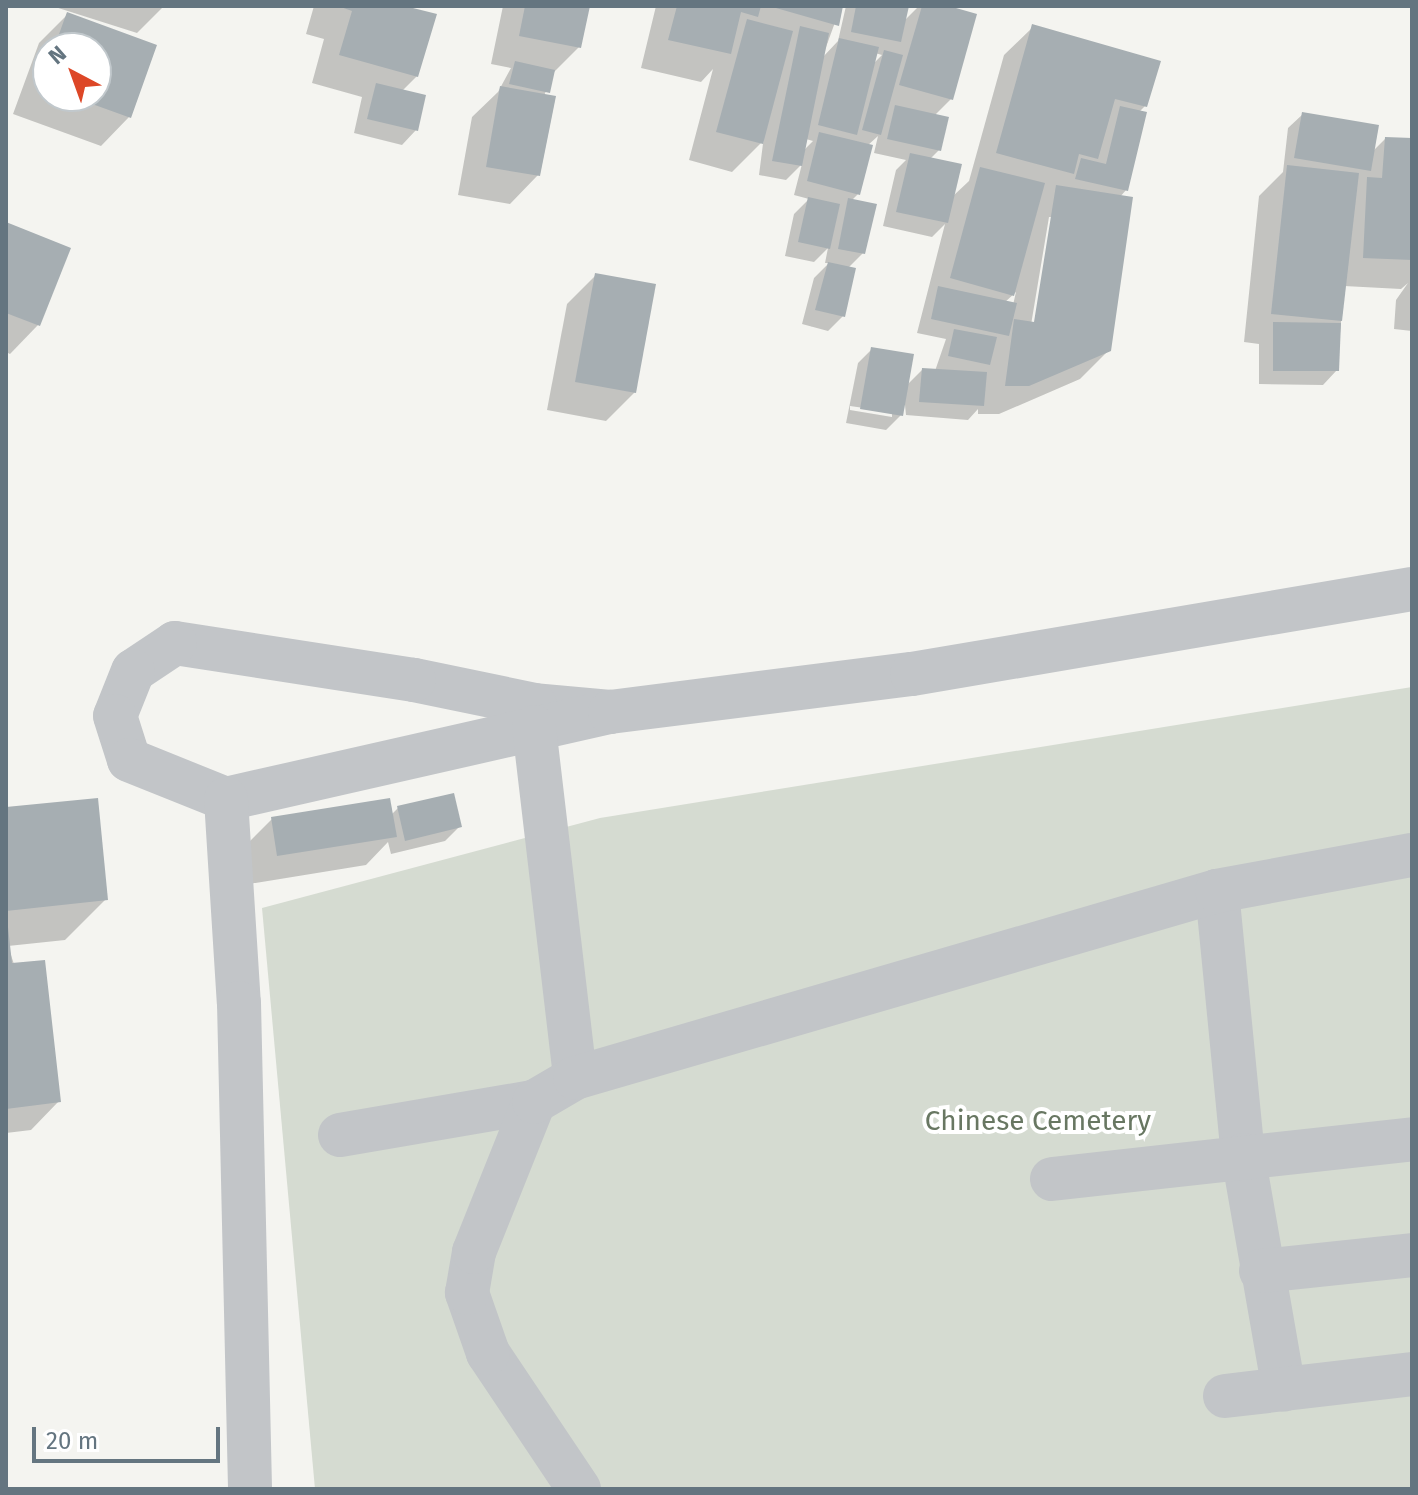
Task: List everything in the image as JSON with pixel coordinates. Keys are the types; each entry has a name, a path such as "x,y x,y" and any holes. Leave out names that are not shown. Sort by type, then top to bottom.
{"street":[{"path":"610,712 535,705 414,680 175,643 133,671 115,716 129,760 226,799 610,712 912,674 1412,589"},
{"path":"534,727 575,1078"},
{"path":"226,799 239,1003 250,1489"},
{"path":"340,1135 534,1102 575,1078 1217,891 1412,855"},
{"path":"1217,891 1243,1155 1284,1389"},
{"path":"534,1102 474,1252 467,1293 488,1353 579,1489"},
{"path":"1052,1179 1243,1155 1412,1139"},
{"path":"1261,1271 1412,1255"},
{"path":"1225,1396 1412,1374"}],"green space":[{"name":"Chinese Cemetery","path":"1412,687 1412,1489 315,1489 262,908 600,818"}],"building":[{"path":"338,6 405,6 437,14 418,77 339,55 352,11"},
{"path":"525,6 590,6 581,48 519,36"},
{"path":"677,6 761,6 758,17 741,12 731,54 668,40"},
{"path":"769,6 843,6 839,26"},
{"path":"856,6 909,6 901,42 851,32"},
{"path":"922,6 949,6 977,14 953,100 899,85"},
{"path":"67,12 157,45 131,118 112,111 112,32 60,32"},
{"path":"747,19 793,31 763,144 716,132"},
{"path":"1032,24 1161,61 1147,107 1115,99 1098,159 1079,154 1074,174 996,153"},
{"path":"800,26 829,33 802,166 772,161"},
{"path":"839,38 879,47 857,135 818,125"},
{"path":"884,50 903,55 881,135 862,130"},
{"path":"515,61 555,70 550,93 509,84"},
{"path":"376,83 426,95 418,131 367,119"},
{"path":"500,86 556,96 540,176 486,167"},
{"path":"895,105 949,117 941,151 887,139"},
{"path":"1120,106 1147,112 1128,191 1075,179 1081,158 1106,164"},
{"path":"1302,112 1379,125 1371,171 1294,158"},
{"path":"819,132 873,145 860,195 807,181"},
{"path":"1385,137 1412,138 1412,260 1363,258 1367,177 1382,178"},
{"path":"910,153 962,164 948,223 896,212"},
{"path":"1287,165 1359,173 1342,321 1271,314"},
{"path":"980,167 1045,183 1014,296 950,278"},
{"path":"1056,185 1133,197 1111,351 1029,386 1005,386 1014,319 1034,322"},
{"path":"808,197 840,204 830,249 798,242"},
{"path":"848,198 877,204 865,254 838,249"},
{"path":"6,222 71,248 40,326 6,313"},
{"path":"828,262 856,268 845,317 815,310"},
{"path":"595,273 656,284 636,393 575,382"},
{"path":"938,286 1017,303 1009,336 931,319"},
{"path":"1273,322 1341,323 1339,371 1273,371"},
{"path":"954,329 997,337 990,365 948,356"},
{"path":"871,347 914,354 903,416 860,409"},
{"path":"922,368 987,372 984,406 919,402"},
{"path":"454,793 462,827 405,841 397,806"},
{"path":"98,798 108,900 6,911 6,807"},
{"path":"390,798 397,837 277,856 271,817"},
{"path":"8,927 12,963 45,960 61,1102 6,1109"}]}
